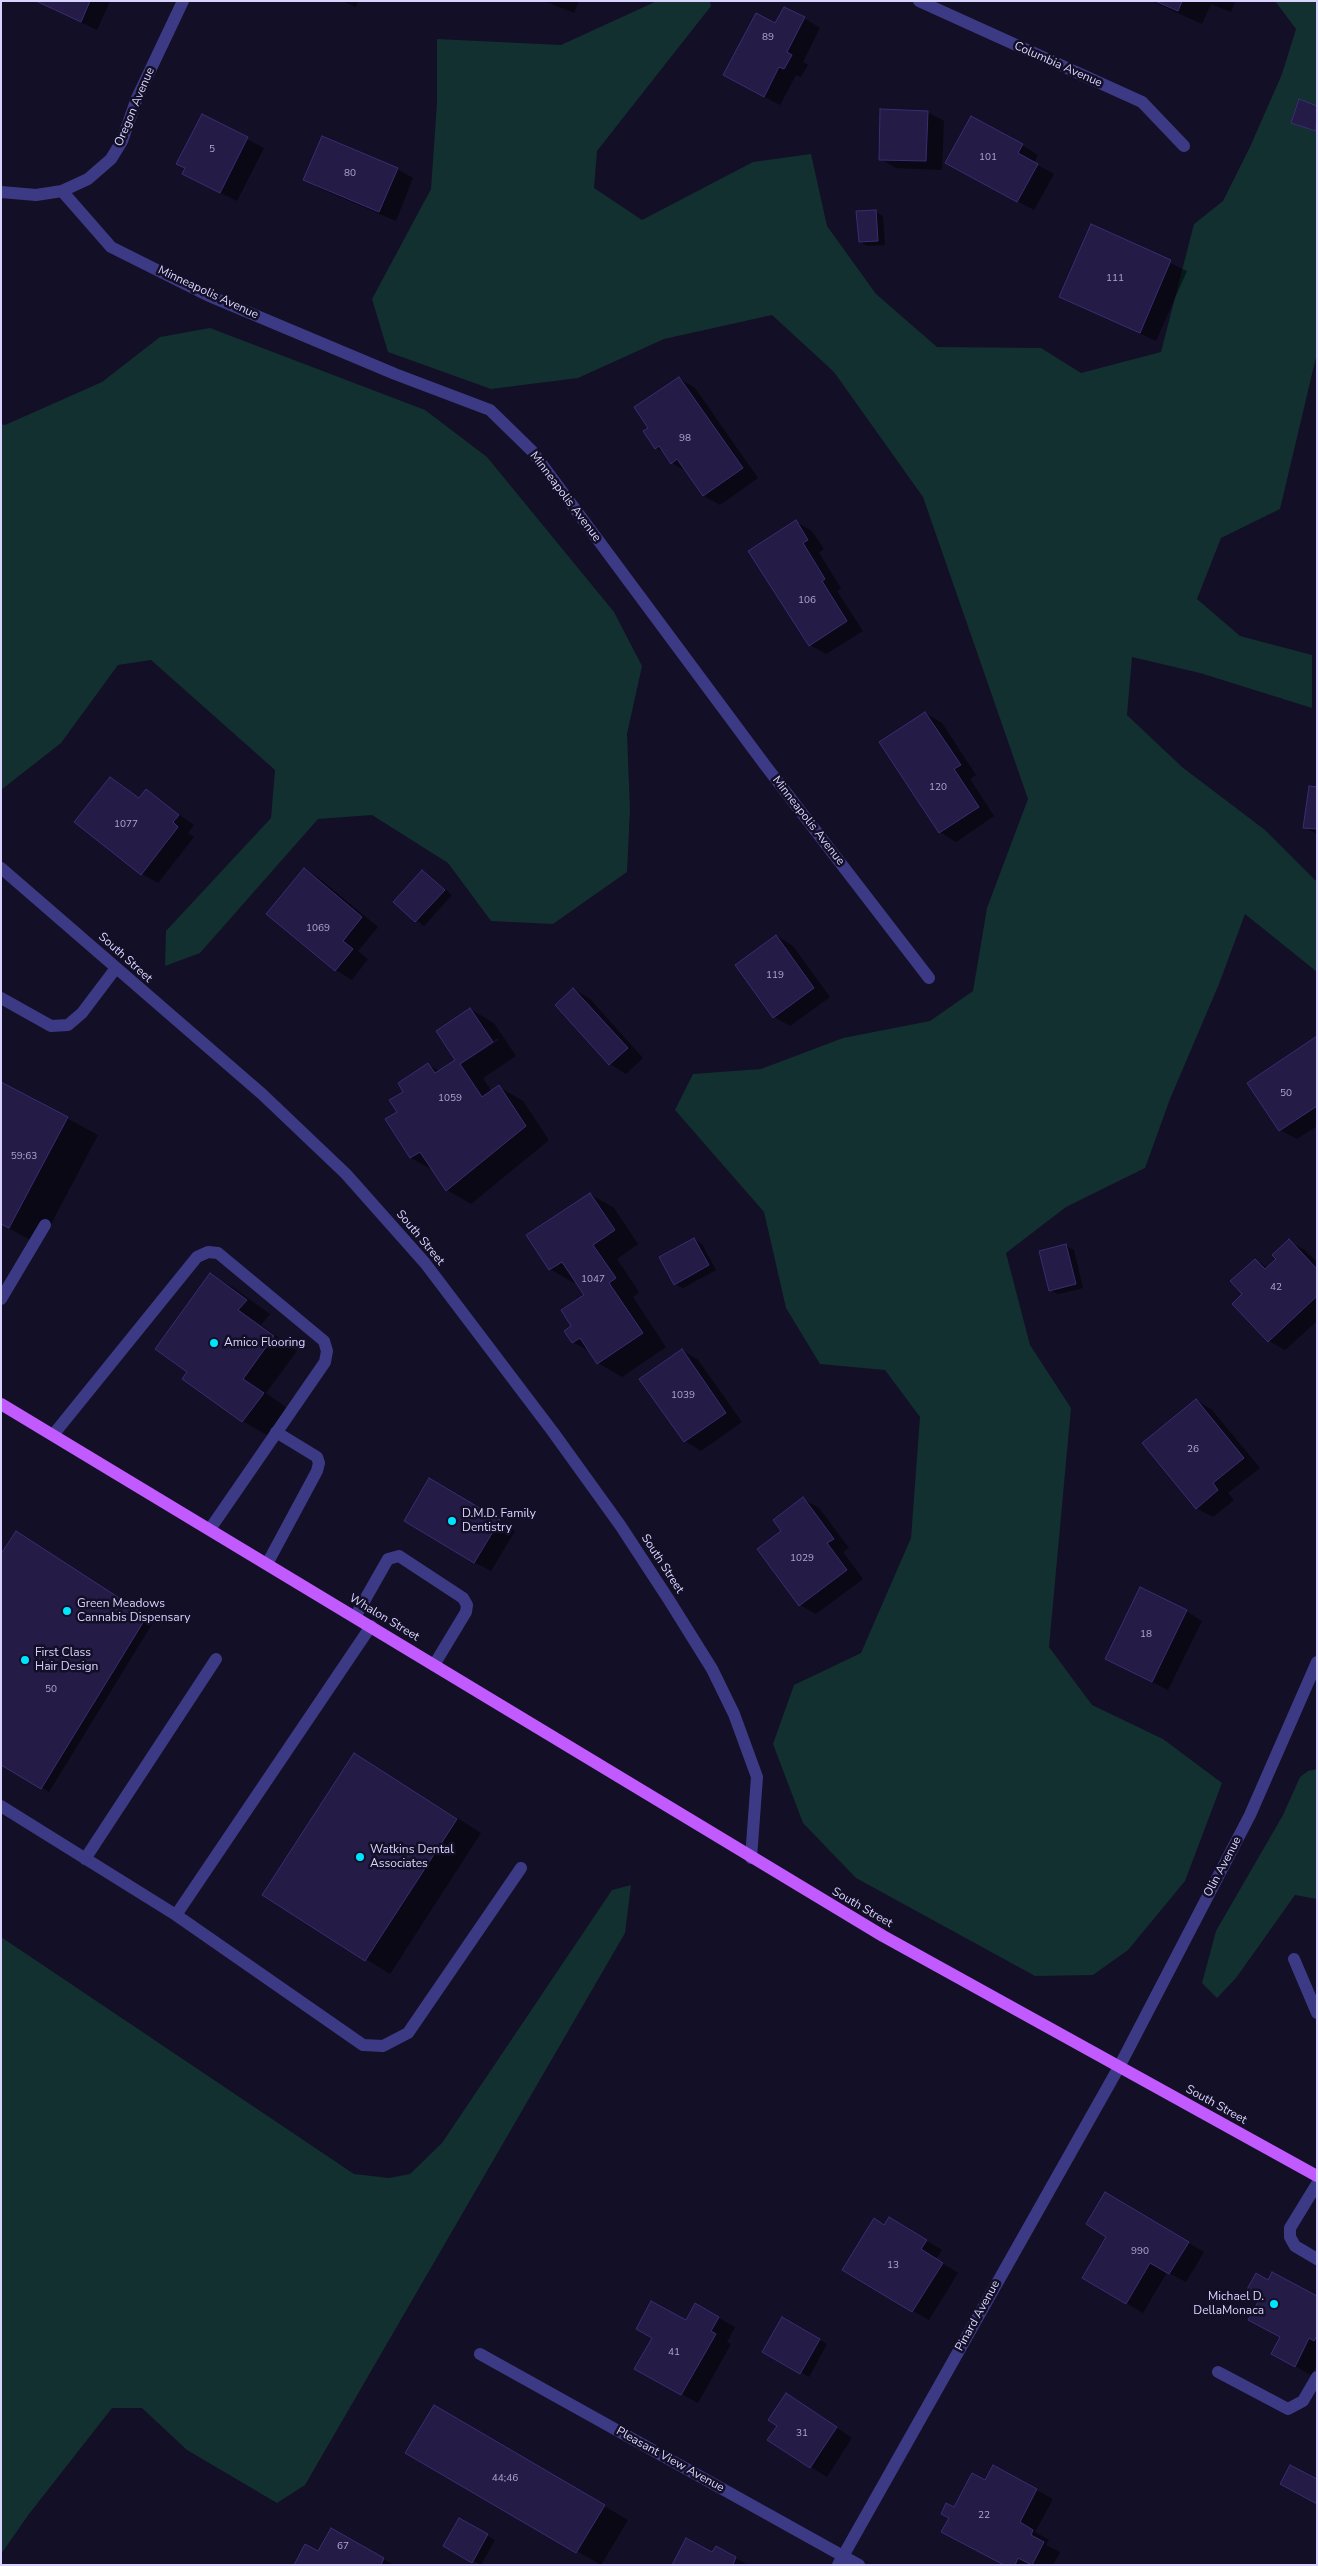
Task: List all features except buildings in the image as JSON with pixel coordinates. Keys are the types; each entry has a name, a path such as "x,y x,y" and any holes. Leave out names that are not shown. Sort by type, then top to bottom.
{"main road":[{"name":"Whalon Street","path":"1,1404 371,1626 751,1858"},
{"name":"South Street","path":"751,1858 882,1936 1317,2176"}],"street":[{"name":"Oregon Avenue","path":"62,191 88,179 111,159 122,141 137,98 183,1"},
{"name":"Columbia Avenue","path":"919,1 1142,102 1184,146"},
{"path":"1,192 36,195 62,191"},
{"name":"Minneapolis Avenue","path":"62,191 112,247 207,295 395,374 490,410 532,451 766,765 929,978"},
{"name":"South Street","path":"1,868 291,1120 373,1203 425,1263 600,1497 698,1646 737,1722 756,1777 751,1858"},
{"path":"1,998 51,1026 68,1025 82,1013 116,968"},
{"path":"1,1299 45,1224"},
{"path":"53,1435 197,1257 208,1252 218,1253 324,1341 327,1351 325,1362 210,1529"},
{"path":"267,1564 317,1471 319,1463 317,1457 276,1432"},
{"path":"355,1617 388,1559 399,1556 463,1598 467,1605 466,1612 434,1665"},
{"path":"176,1916 371,1626"},
{"path":"85,1859 216,1659"},
{"name":"Olin Avenue","path":"1119,2067 1250,1815 1317,1662"},
{"path":"1,1806 176,1916 363,2045 383,2046 408,2033 521,1868"},
{"path":"1294,1959 1317,2013"},
{"name":"Pinard Avenue","path":"840,2560 1119,2067"},
{"path":"1317,2184 1290,2228 1290,2237 1295,2246 1317,2259"},
{"name":"Pleasant View Avenue","path":"480,2354 840,2560 860,2565"},
{"path":"1218,2372 1288,2408 1303,2401 1317,2377"}],"green space":[{"path":"657,1 710,1 711,6 597,151 594,188 642,220 753,162 811,154 827,226 876,294 937,347 1041,348 1081,373 1161,352 1194,224 1223,201 1250,147 1282,74 1296,29 1275,1 1317,1 1317,353 1280,509 1221,538 1197,599 1240,636 1312,655 1312,708 1200,673 1132,657 1127,715 1182,767 1265,830 1317,882 1317,972 1245,914 1219,984 1170,1099 1145,1168 1066,1207 1006,1253 1030,1345 1071,1408 1049,1647 1092,1705 1163,1739 1222,1783 1185,1881 1128,1950 1093,1975 1035,1976 856,1878 803,1823 773,1744 794,1685 861,1653 911,1538 920,1417 885,1370 820,1364 786,1308 764,1212 675,1110 693,1074 761,1069 843,1038 930,1021 973,991 987,908 1028,799 923,497 834,372 772,315 664,339 578,378 491,389 388,352 372,299 431,189 437,103 437,39 561,45"},
{"path":"210,328 425,410 487,457 614,612 642,666 627,734 630,809 627,872 553,924 491,921 448,863 372,815 318,819 200,953 165,966 166,931 271,818 275,770 151,660 118,665 61,743 1,790 1,424 5,425 102,382 160,337"},
{"path":"1317,1769 1317,1899 1295,1895 1236,1978 1217,1998 1202,1983 1216,1931 1283,1815 1300,1777 1308,1771"},
{"path":"631,1885 625,1933 305,2485 277,2503 187,2450 142,2408 112,2408 29,2514 1,2554 1,1937 354,2174 389,2178 410,2174 442,2143 612,1890"}],"place":[{"name":"Amico Flooring","path":"214,1343"},
{"name":"D.M.D. Family Dentistry","path":"452,1521"},
{"name":"Green Meadows Cannabis Dispensary","path":"67,1611"},
{"name":"First Class Hair Design","path":"25,1660"},
{"name":"Watkins Dental Associates","path":"360,1857"},
{"name":"Michael D. DellaMonaca","path":"1274,2304"}]}
